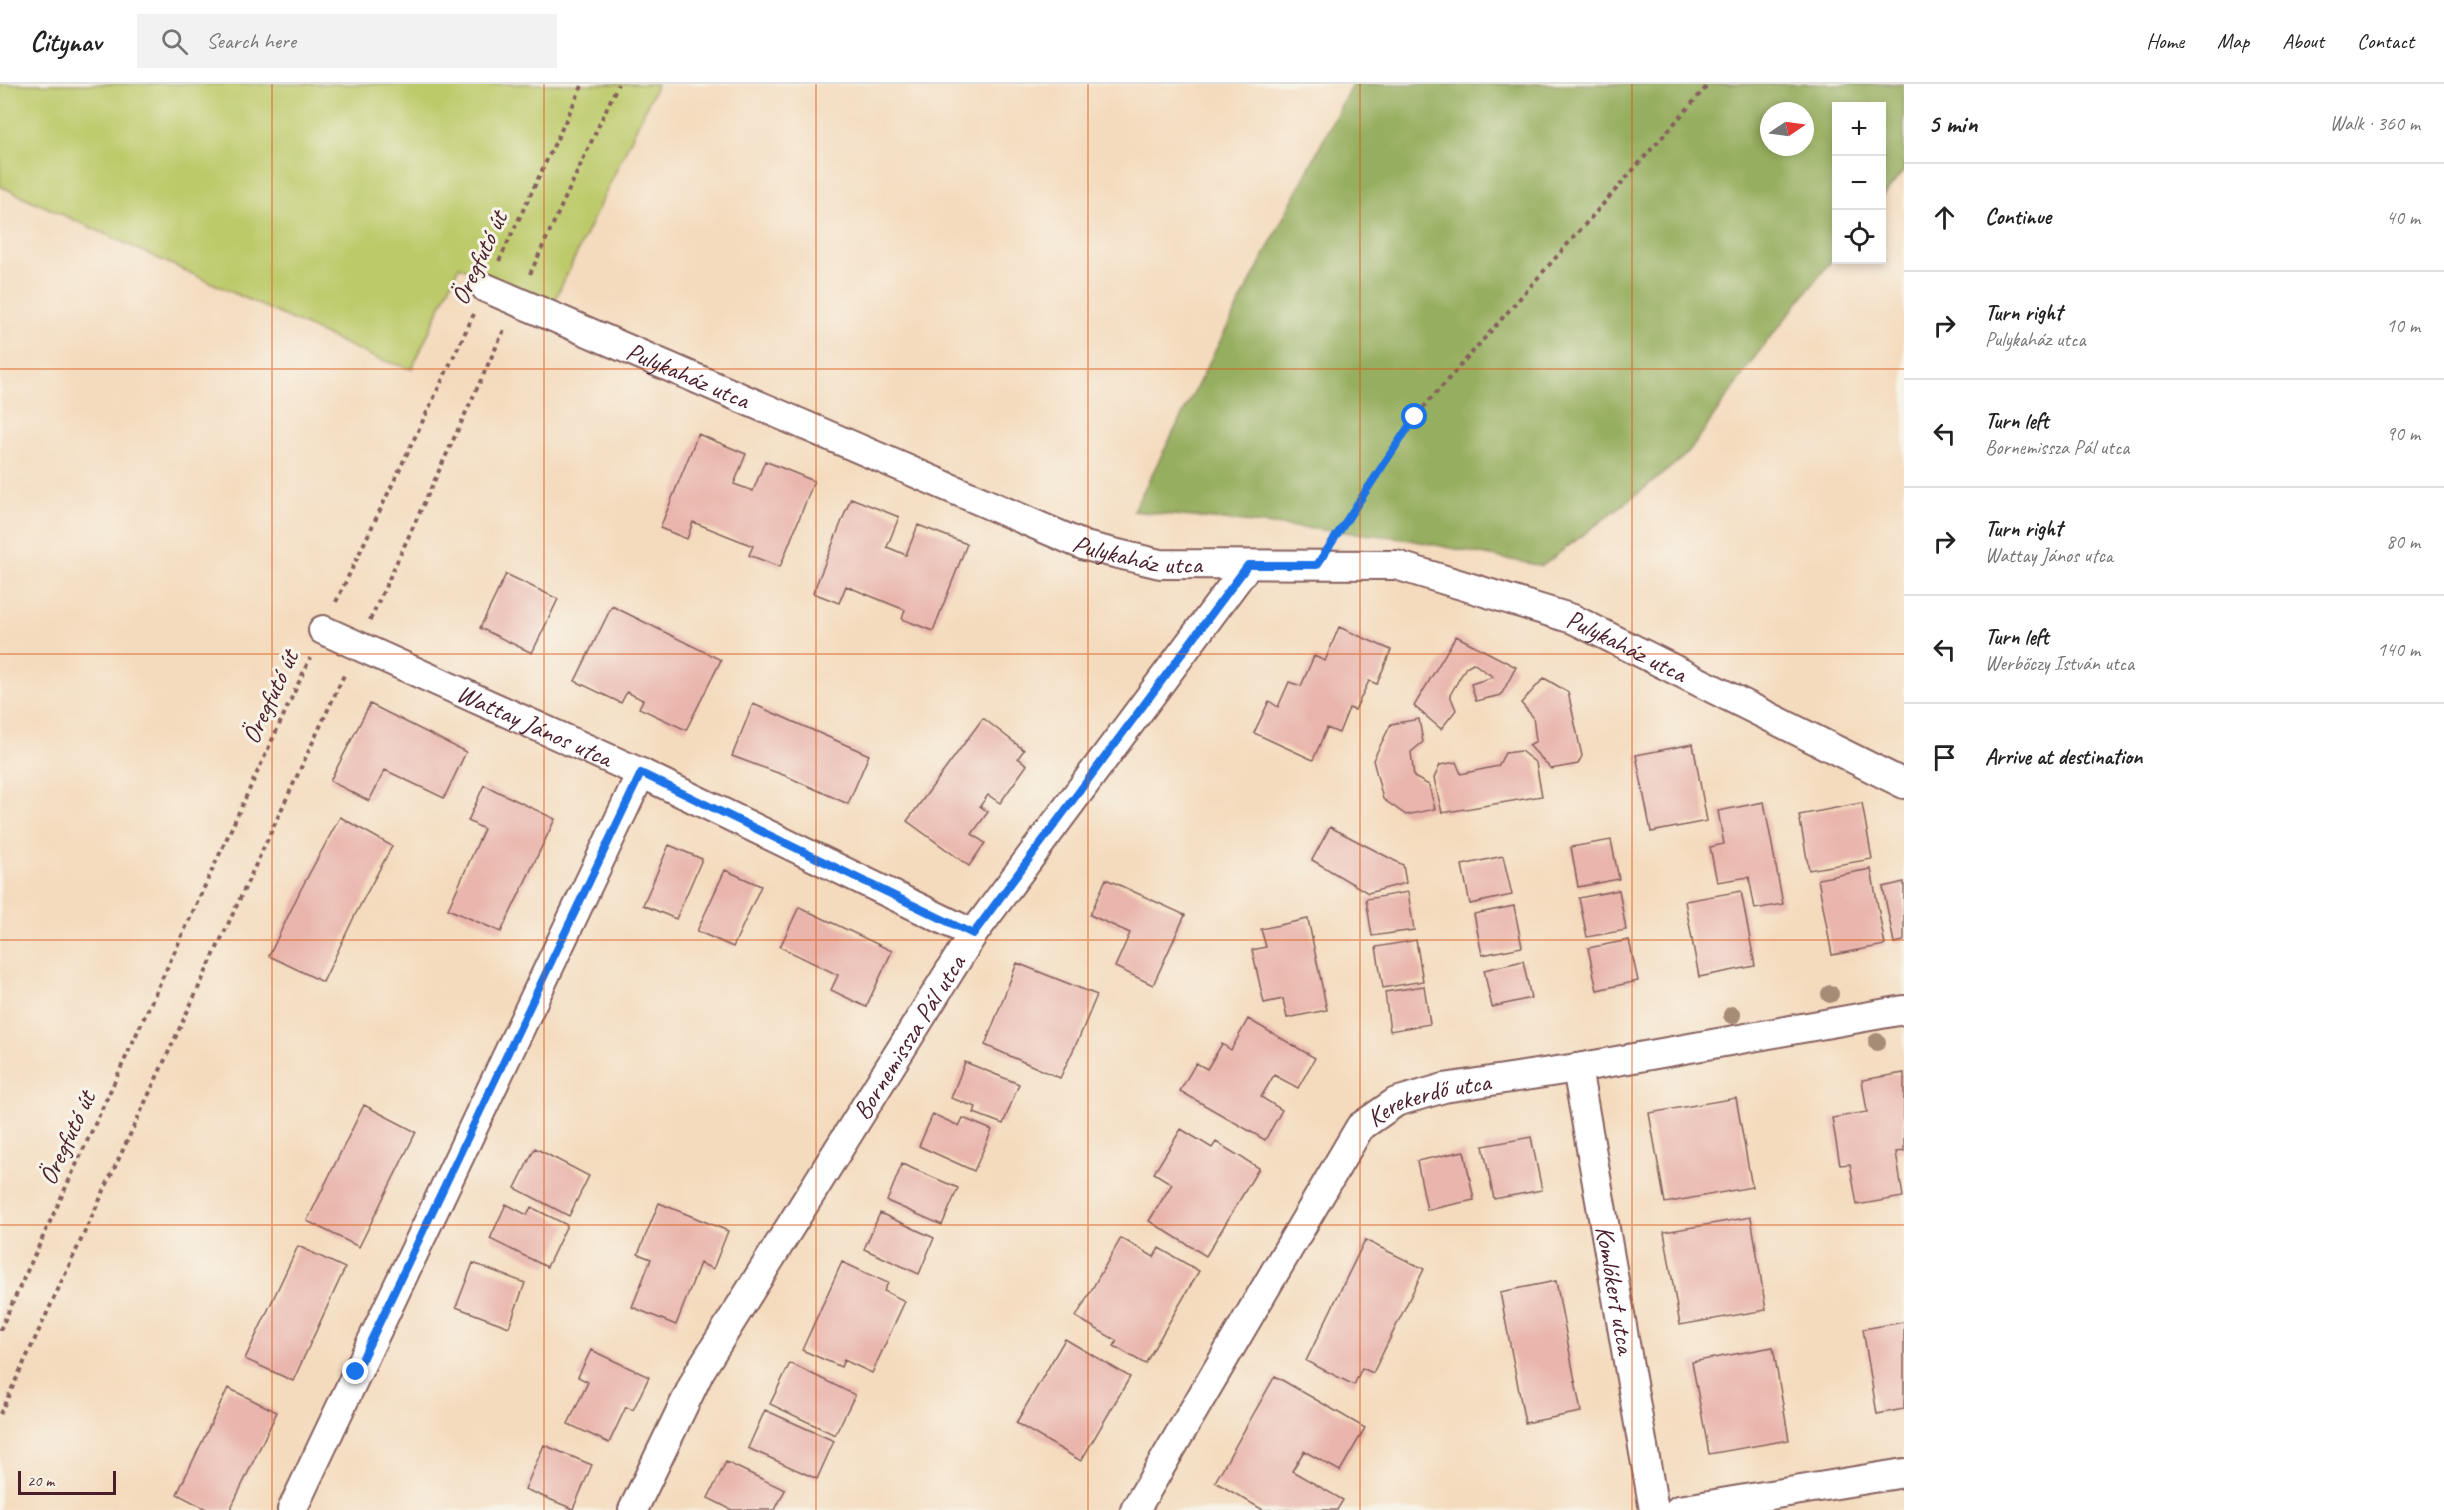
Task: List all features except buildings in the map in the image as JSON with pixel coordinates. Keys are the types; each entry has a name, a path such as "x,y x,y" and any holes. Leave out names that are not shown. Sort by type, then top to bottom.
{"street":[{"name":"Pulykaház utca","path":"486,288 1086,546 1160,564 1396,565 1573,619 1904,784"},
{"name":"Bornemissza Pál utca","path":"633,1510 700,1371 973,934 1248,565"},
{"name":"Wattay János utca","path":"323,630 641,773 973,934"},
{"path":"292,1510 619,815 641,773"},
{"name":"Kerekerdő utca","path":"1135,1510 1360,1127 1396,1102 1444,1088 1577,1068 1904,1010"},
{"name":"Komlókert utca","path":"1577,1068 1654,1510"},
{"path":"1679,1510 1904,1473"}],"path":[{"name":"Öregfutó út","path":"0,1330 323,630 583,84"},
{"path":"0,1414 618,84"},
{"path":"1317,565 1415,417 1708,84"}],"green space":[{"path":"0,84 657,84 551,308 459,266 412,369 378,359 0,186"},
{"path":"1352,84 1904,84 1904,170 1886,193 1886,102 1832,102 1832,260 1757,354 1689,452 1542,566 1395,537 1133,511"}],"route":[{"path":"356,1372 641,773 973,934 1248,565 1317,565 1415,417"}]}
